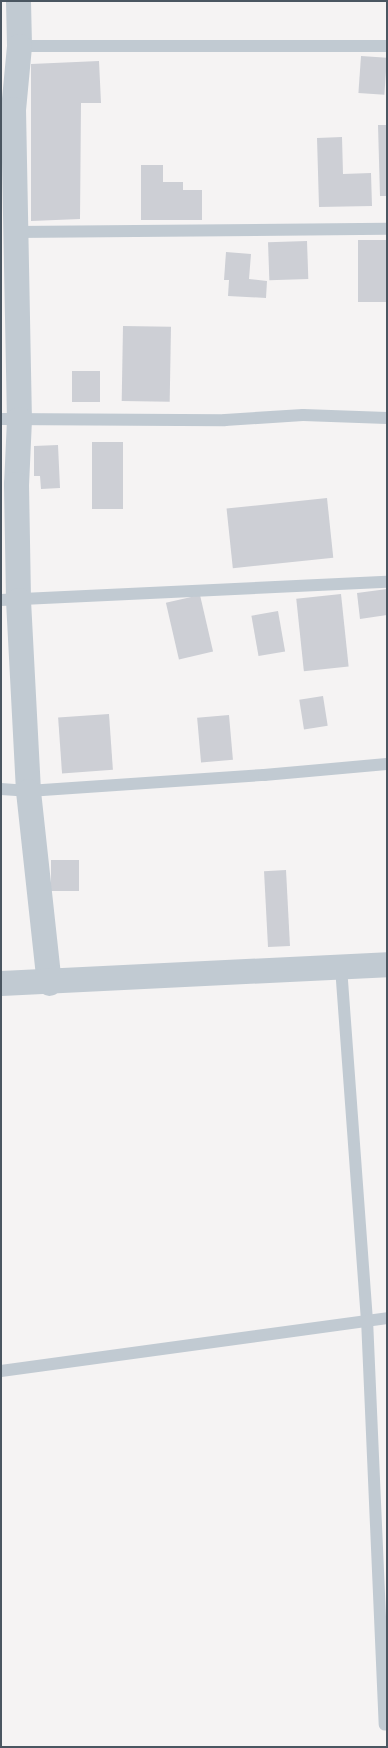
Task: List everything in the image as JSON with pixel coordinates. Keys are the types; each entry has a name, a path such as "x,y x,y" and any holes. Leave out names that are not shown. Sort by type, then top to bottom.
{"street":[{"path":"18,1 18,46 13,109 15,232 10,419 16,484 10,600 49,983"},
{"path":"1,983 49,983 387,964"}],"lane":[{"path":"18,46 387,46"},
{"path":"15,232 387,229"},
{"path":"10,419 225,420 302,415 387,418"},
{"path":"10,600 387,582"},
{"path":"1,789 28,791 264,775 387,764"},
{"path":"341,968 367,1319 385,1725"},
{"path":"1,1371 367,1319 387,1318"}],"building":[{"path":"361,56 387,58 384,95 358,93"},
{"path":"99,61 101,103 81,103 80,219 31,221 31,64"},
{"path":"378,125 387,125 387,196 380,196"},
{"path":"342,137 343,174 371,173 372,206 319,207 317,138"},
{"path":"141,165 163,165 163,182 183,182 183,190 202,190 202,220 141,220"},
{"path":"358,240 387,240 387,302 358,302"},
{"path":"307,241 308,279 269,280 268,242"},
{"path":"226,252 251,254 249,279 267,281 266,298 228,296 229,280 224,280"},
{"path":"123,326 171,327 170,402 122,401"},
{"path":"72,371 100,371 100,402 72,402"},
{"path":"92,442 123,442 123,509 92,509"},
{"path":"58,445 60,488 41,489 40,476 34,476 34,446"},
{"path":"327,498 333,558 233,568 227,509"},
{"path":"387,589 387,615 360,619 357,593"},
{"path":"341,594 349,667 304,671 296,599"},
{"path":"200,595 213,652 179,659 166,603"},
{"path":"278,611 285,651 259,656 251,616"},
{"path":"323,696 328,726 304,729 299,700"},
{"path":"109,714 113,770 62,773 58,718"},
{"path":"229,715 233,760 201,763 197,718"},
{"path":"51,860 79,860 79,891 51,891"},
{"path":"286,870 290,946 268,947 264,871"}]}
